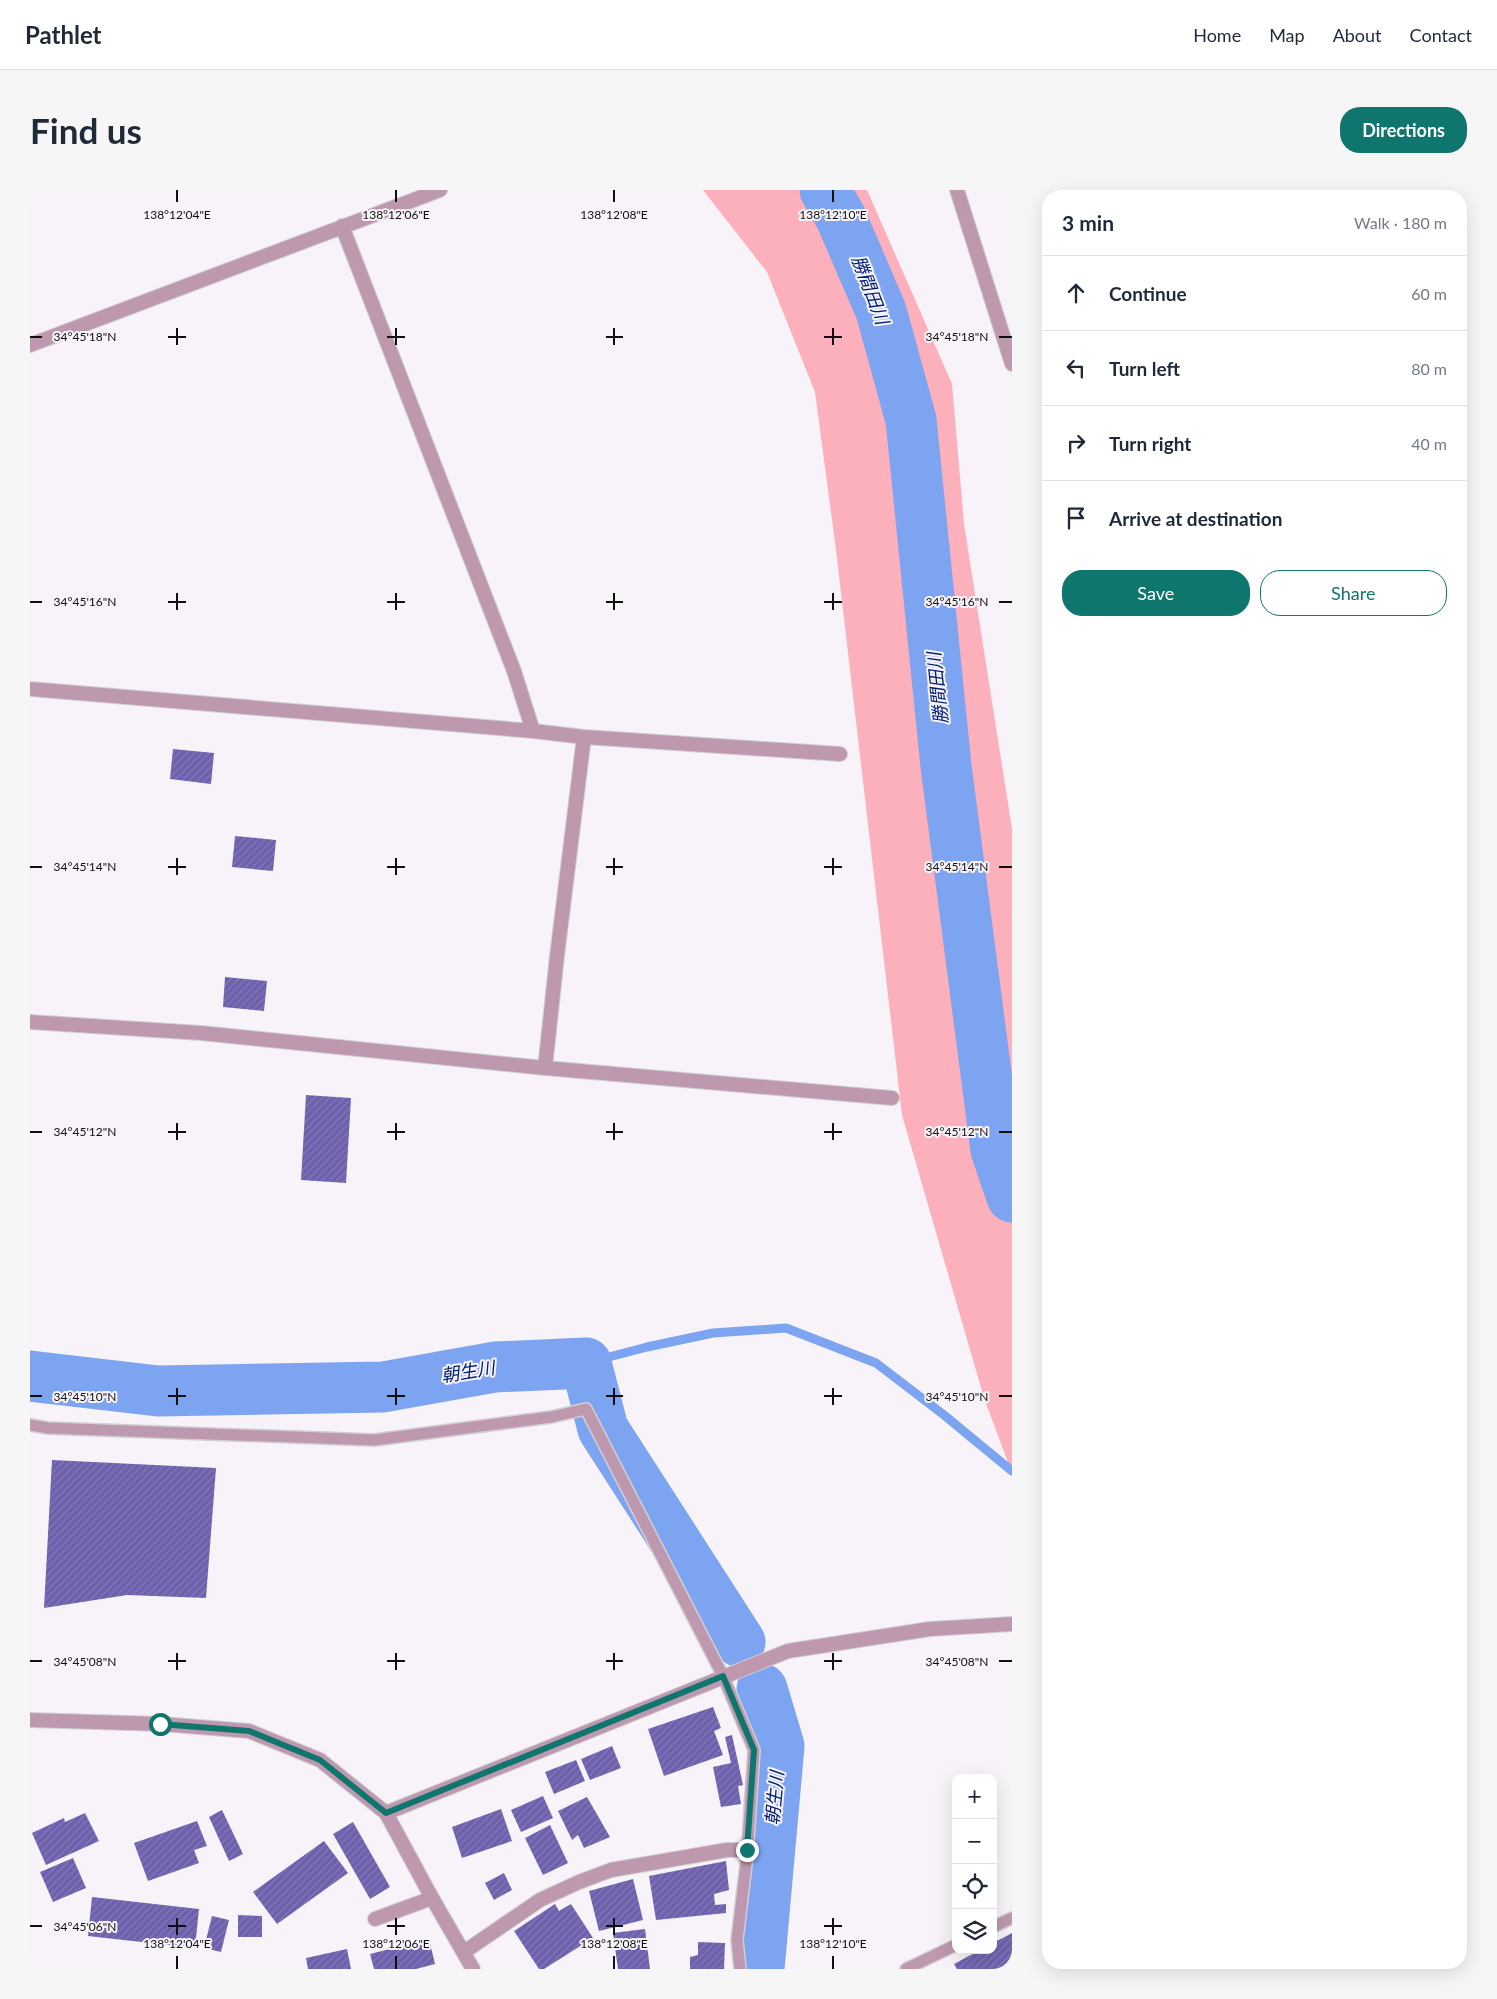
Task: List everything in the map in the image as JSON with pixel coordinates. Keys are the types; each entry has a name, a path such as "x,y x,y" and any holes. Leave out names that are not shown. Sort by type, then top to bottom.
{"street":[{"path":"30,345 440,190"},
{"path":"958,190 1012,364"},
{"path":"342,226 514,672 533,731"},
{"path":"30,689 533,731 584,737 840,754"},
{"path":"546,1068 557,956 584,737"},
{"path":"30,1022 202,1034 546,1068 892,1098"},
{"path":"386,1813 788,1651 930,1629 1012,1624"},
{"path":"30,1720 160,1724 249,1731 320,1760 386,1813 473,1969"},
{"path":"464,1952 540,1900 611,1870 727,1850 747,1850"},
{"path":"375,1919 432,1898"}],"lane":[{"path":"30,1425 48,1428 374,1440 551,1417 586,1409 723,1676 754,1750 747,1850 737,1940 740,1969"},
{"path":"997,1925 1012,1918"},
{"path":"906,1969 952,1947"}],"shaded area":[{"path":"703,190 867,190 952,384 964,524 1012,829 1012,1473 984,1398 902,1115 836,550 815,392 767,272"}],"building":[{"path":"173,749 214,753 211,784 170,779"},
{"path":"235,836 276,840 273,871 232,867"},
{"path":"225,977 267,981 264,1011 223,1007"},
{"path":"306,1095 351,1098 346,1183 301,1180"},
{"path":"52,1460 216,1468 206,1598 127,1595 44,1608"},
{"path":"713,1707 721,1728 714,1731 723,1755 664,1776 648,1729"},
{"path":"732,1735 743,1785 738,1786 741,1804 721,1807 713,1767 731,1763 725,1737"},
{"path":"612,1746 621,1768 590,1780 581,1759"},
{"path":"576,1760 585,1781 554,1794 545,1772"},
{"path":"543,1796 553,1818 521,1832 511,1810"},
{"path":"587,1797 610,1837 584,1848 578,1835 572,1840 558,1811"},
{"path":"501,1809 512,1841 462,1858 452,1827"},
{"path":"222,1810 243,1854 229,1861 209,1817"},
{"path":"85,1813 99,1841 46,1865 32,1833 64,1818 65,1822"},
{"path":"197,1821 207,1846 194,1850 199,1863 148,1881 134,1843"},
{"path":"353,1822 390,1887 370,1899 333,1834"},
{"path":"550,1825 568,1863 543,1875 525,1838"},
{"path":"324,1841 348,1873 277,1924 253,1892"},
{"path":"73,1858 86,1888 53,1902 40,1872"},
{"path":"726,1861 729,1890 714,1894 715,1905 726,1904 726,1913 656,1920 649,1876"},
{"path":"504,1873 512,1890 494,1900 485,1883"},
{"path":"633,1879 643,1920 599,1931 589,1891"},
{"path":"92,1897 199,1909 195,1948 88,1936"},
{"path":"555,1904 559,1911 571,1904 593,1938 544,1969 539,1969 514,1931"},
{"path":"238,1915 262,1916 262,1937 238,1937"},
{"path":"212,1916 229,1920 221,1952 204,1948"},
{"path":"645,1929 650,1969 618,1969 613,1933"},
{"path":"1012,1933 1012,1969 957,1969 954,1964 973,1954 997,1954 997,1941"},
{"path":"429,1939 435,1964 416,1969 374,1969 370,1954"},
{"path":"698,1942 725,1943 724,1969 690,1969 690,1957 698,1955"},
{"path":"347,1949 351,1969 308,1969 306,1958"}],"waterway":[{"name":"勝間田川","path":"825,190 841,218 881,311 911,420 946,766 996,1150 1012,1197"},
{"path":"586,1363 647,1347 713,1333 786,1328 876,1363 944,1415 1012,1471"},
{"name":"朝生川","path":"30,1376 158,1391 383,1387 495,1367 586,1363 603,1429 740,1642"},
{"name":"朝生川","path":"759,1969 779,1746 762,1689"}],"route":[{"path":"160,1724 249,1731 320,1760 386,1813 723,1676 754,1750 747,1850"}]}
